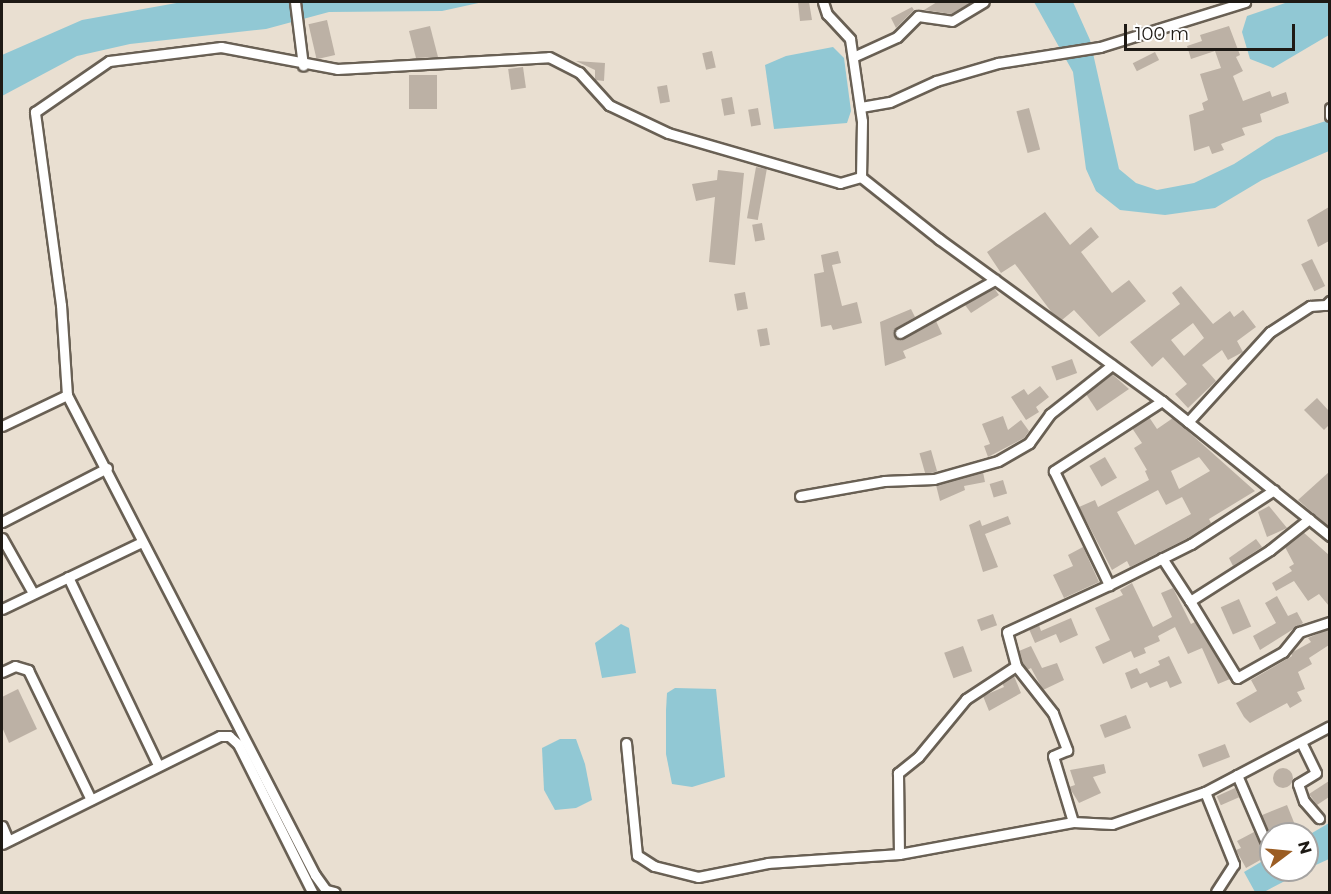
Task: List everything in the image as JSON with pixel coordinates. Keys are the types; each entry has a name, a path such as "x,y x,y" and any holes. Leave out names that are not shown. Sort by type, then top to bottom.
{"street":[{"path":"295,2 303,65"},
{"path":"823,2 827,14 850,39 861,107 861,177"},
{"path":"853,57 897,37 918,16 952,21 984,2"},
{"path":"861,107 890,102 936,81 998,63 1100,46 1245,2"},
{"path":"335,892 326,890 315,875 142,542 107,468 67,395 61,305 35,112 109,61 221,47 303,65 337,69 549,57 579,72 609,105 668,133 840,183 861,177"},
{"path":"861,177 995,280 1162,401 1329,534"},
{"path":"900,333 995,280"},
{"path":"1188,422 1270,332 1310,306 1328,305"},
{"path":"800,496 884,480 934,479 998,461 1029,443 1050,414 1112,365"},
{"path":"2,426 67,395"},
{"path":"1108,585 1054,471 1162,401"},
{"path":"2,522 107,468"},
{"path":"1073,822 1053,756 1067,750 1053,713 1016,666 1007,632 1162,558 1274,490"},
{"path":"1190,601 1261,556 1308,519"},
{"path":"2,538 33,593"},
{"path":"2,609 142,542"},
{"path":"1162,558 1237,678 1283,652 1299,632 1329,622"},
{"path":"68,577 158,765"},
{"path":"2,672 15,666 28,670 91,800"},
{"path":"899,854 898,773 918,757 966,699 1016,666"},
{"path":"626,743 637,855 654,866 698,877 768,863 899,854 1073,822 1112,824 1205,792 1329,726"},
{"path":"2,826 5,842 158,765 220,736 230,736 238,744 312,892"},
{"path":"1301,742 1316,772 1298,784 1304,801 1319,818"},
{"path":"1237,775 1259,826"},
{"path":"1205,792 1234,864 1216,892"}],"water":[{"path":"182,2 483,2 442,11 329,12 266,29 130,44 77,56 2,96 2,55 82,20"},
{"path":"1034,2 1073,2 1090,40 1119,169 1136,183 1157,190 1194,183 1234,164 1276,137 1329,120 1329,151 1262,180 1215,208 1165,215 1120,210 1096,191 1086,169 1073,72"},
{"path":"1288,2 1329,2 1329,35 1273,68 1250,59 1242,32 1247,16"},
{"path":"833,47 844,58 851,111 847,123 774,129 765,65 786,56"},
{"path":"621,624 629,628 636,673 602,678 595,643"},
{"path":"675,688 716,689 725,777 692,787 672,784 666,754 666,710 667,693"},
{"path":"560,739 576,739 585,764 592,800 576,808 555,810 544,790 542,748"},
{"path":"1329,823 1329,859 1319,864 1319,829"},
{"path":"1259,863 1259,882 1283,882 1264,892 1255,892 1244,872"}],"building":[{"path":"798,2 809,2 812,20 800,21"},
{"path":"937,2 972,2 951,14 924,10"},
{"path":"912,7 914,10 896,28 891,18"},
{"path":"327,20 335,55 317,59 308,24"},
{"path":"430,26 438,57 416,58 409,31"},
{"path":"1229,26 1240,55 1236,57 1243,71 1233,76 1243,101 1270,91 1272,97 1286,92 1289,103 1260,114 1262,122 1242,128 1245,135 1221,144 1224,150 1212,154 1209,146 1194,151 1189,115 1204,110 1202,103 1208,100 1200,74 1221,68 1215,51 1191,59 1187,46 1202,41 1200,35"},
{"path":"712,51 716,68 706,70 702,53"},
{"path":"1155,52 1159,60 1137,71 1133,63"},
{"path":"576,61 605,63 604,81 595,80 595,70"},
{"path":"523,67 526,88 511,90 508,69"},
{"path":"409,75 437,75 437,109 409,109"},
{"path":"667,85 670,102 660,103 657,87"},
{"path":"732,97 735,114 724,116 721,99"},
{"path":"758,108 761,125 751,126 748,110"},
{"path":"1029,108 1040,150 1028,153 1016,111"},
{"path":"756,167 767,169 758,220 747,218"},
{"path":"718,170 744,173 735,265 709,262 715,197 696,201 692,184 717,180"},
{"path":"1329,207 1329,241 1318,247 1307,220"},
{"path":"1045,212 1070,245 1091,227 1099,237 1081,252 1112,293 1129,280 1146,301 1099,337 1074,310 1062,320 1053,314 1015,264 1001,273 987,252"},
{"path":"762,223 765,240 755,241 752,225"},
{"path":"838,251 841,263 832,265 842,306 857,302 862,323 833,330 831,325 821,327 814,274 824,272 821,255"},
{"path":"1312,259 1325,286 1314,291 1301,264"},
{"path":"1181,286 1213,324 1230,311 1234,317 1243,310 1256,327 1237,341 1243,352 1228,360 1222,350 1202,365 1216,381 1188,408 1175,394 1187,384 1163,357 1152,367 1130,342 1180,304 1172,293","holes":["1193,323 1204,338 1184,356 1171,340"]},
{"path":"994,288 999,295 971,313 965,305"},
{"path":"745,292 748,309 737,311 734,294"},
{"path":"911,309 915,317 895,329 896,338 903,339 936,321 942,334 903,351 906,358 885,366 880,322"},
{"path":"767,328 770,345 760,346 757,330"},
{"path":"1072,359 1077,373 1056,381 1051,367"},
{"path":"1112,374 1129,389 1097,411 1086,394"},
{"path":"1040,386 1049,397 1036,407 1039,412 1026,420 1011,397 1024,389 1028,395"},
{"path":"1317,398 1329,411 1329,425 1324,430 1304,410"},
{"path":"1003,416 1008,430 1021,420 1029,431 1024,438 988,457 984,446 990,444 982,424"},
{"path":"1149,417 1157,429 1173,418 1255,491 1209,519 1211,523 1188,538 1130,567 1127,561 1112,570 1079,507 1095,500 1098,507 1149,480 1145,471 1147,470 1134,448 1142,443 1132,428","holes":["1199,457 1210,471 1179,489 1171,471","1158,490 1166,505 1182,497 1191,514 1135,545 1117,512"]},
{"path":"931,450 937,471 926,474 919,453"},
{"path":"1105,457 1117,478 1101,487 1089,466"},
{"path":"983,472 985,482 964,486 965,490 940,501 936,485"},
{"path":"1329,472 1329,527 1298,500"},
{"path":"1003,480 1007,493 994,497 990,484"},
{"path":"1269,506 1287,528 1267,537 1258,512"},
{"path":"1008,516 1011,524 985,534 998,567 983,572 969,525 980,520 982,526"},
{"path":"1303,532 1329,555 1329,606 1319,594 1308,601 1294,581 1276,591 1272,583 1292,571 1289,567 1294,564 1285,547"},
{"path":"1256,539 1262,547 1233,566 1229,558"},
{"path":"1083,547 1099,582 1064,598 1053,575 1073,566 1068,555"},
{"path":"1132,583 1153,627 1172,617 1161,593 1173,588 1191,624 1195,622 1230,679 1218,684 1202,648 1188,654 1175,627 1158,636 1160,641 1144,648 1146,653 1134,658 1131,651 1103,664 1095,647 1110,640 1095,608 1123,595 1120,590"},
{"path":"1277,596 1288,616 1297,612 1303,623 1260,650 1253,636 1276,623 1265,603"},
{"path":"1239,599 1251,626 1233,635 1221,607"},
{"path":"993,614 997,625 981,631 977,620"},
{"path":"1071,618 1078,635 1060,643 1056,634 1035,643 1029,629 1039,625 1041,631"},
{"path":"1329,629 1329,645 1309,658 1312,664 1298,672 1305,689 1297,692 1302,701 1290,708 1287,703 1250,723 1236,703 1257,691 1251,680 1311,642 1308,638"},
{"path":"963,646 972,671 953,678 944,653"},
{"path":"1031,646 1042,668 1057,663 1064,680 1043,690 1031,668 1027,670 1022,663 1019,651"},
{"path":"1169,656 1182,683 1170,688 1167,681 1150,688 1147,682 1131,689 1125,673 1137,668 1140,674 1160,665 1158,661"},
{"path":"1014,676 1021,693 989,711 983,696 1004,687 1002,683"},
{"path":"18,689 37,729 9,743 2,727 2,697"},
{"path":"1126,715 1131,728 1105,738 1100,725"},
{"path":"1225,744 1230,757 1203,767 1198,754"},
{"path":"1104,764 1106,773 1093,777 1101,793 1079,803 1069,787 1075,785 1070,770"},
{"path":"1283,768 1290,771 1293,778 1290,785 1283,788 1276,785 1273,778 1276,771"},
{"path":"1329,781 1329,797 1317,805 1309,794"},
{"path":"1235,788 1239,797 1221,805 1217,796"},
{"path":"1287,805 1294,822 1264,822 1261,815"},
{"path":"1254,832 1259,842 1259,861 1246,868 1236,850 1241,848 1237,841"}]}
